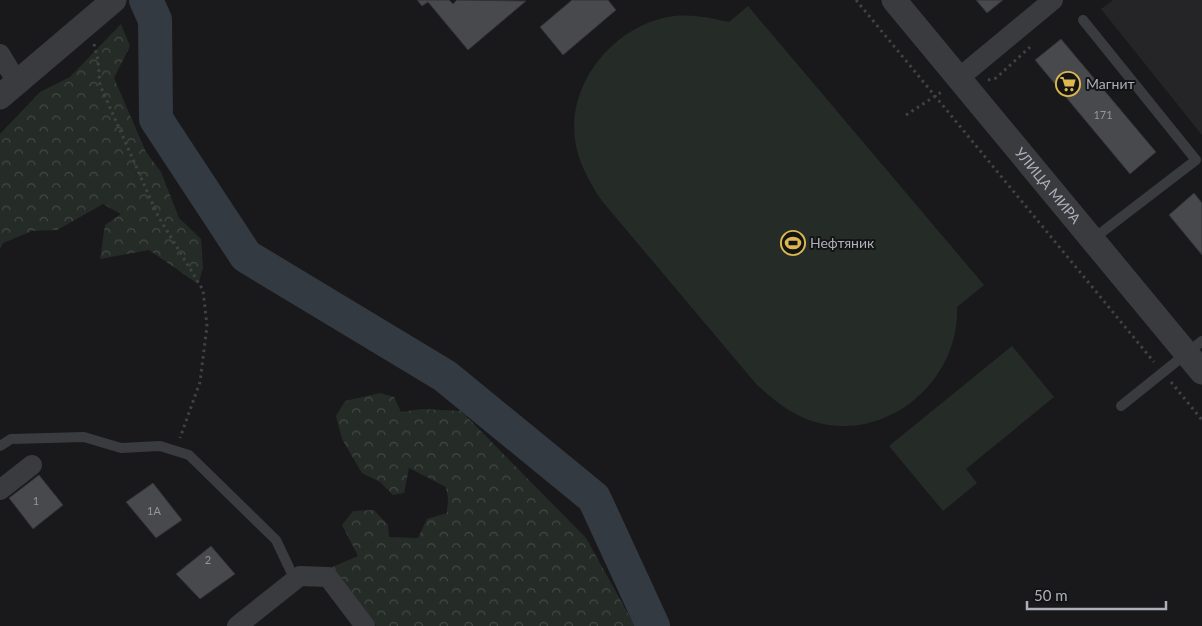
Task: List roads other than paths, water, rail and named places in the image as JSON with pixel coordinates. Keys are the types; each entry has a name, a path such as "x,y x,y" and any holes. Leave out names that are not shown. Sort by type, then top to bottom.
{"street":[{"name":"УЛИЦА МИРА","path":"894,0 1092,239 1194,347 1202,372"},
{"path":"959,78 1053,0"},
{"path":"0,54 9,90 101,11"},
{"path":"0,490 32,466"},
{"path":"237,626 297,578 328,577 365,626"}],"lane":[{"path":"1083,20 1196,160 1092,239"},
{"path":"1121,406 1194,347"},
{"path":"0,446 11,439 84,437 121,448 160,446 189,455 276,540 297,578"}],"waterway":[{"path":"146,0 155,20 156,119 246,256 445,376 594,498 653,626"}],"place":[{"name":"Магнит","path":"1068,84"},
{"name":"Нефтяник","path":"793,243"}]}
